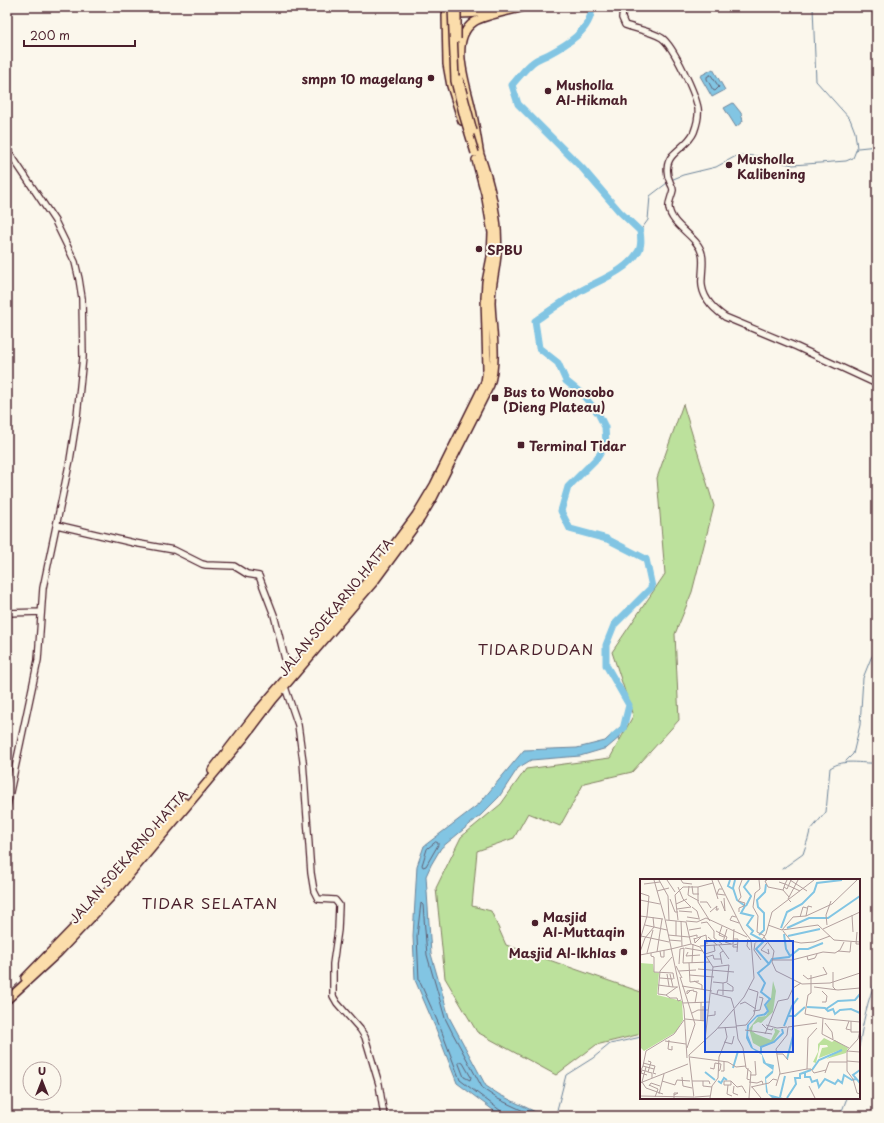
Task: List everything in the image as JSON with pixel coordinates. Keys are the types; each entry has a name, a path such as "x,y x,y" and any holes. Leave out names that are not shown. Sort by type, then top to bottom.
{"highway":[{"name":"JALAN SOEKARNO HATTA","path":"452,7 455,81 464,117 478,155"},
{"name":"JALAN SOEKARNO HATTA","path":"7,1000 39,971 97,913 245,737 254,720 285,687 359,600 421,518 440,487 487,384 485,298 486,282 491,257 492,232 478,155 458,70 457,7"},
{"path":"478,155 471,106 462,67 462,43 464,34 468,27 481,18 524,7"},
{"path":"446,15 446,50 449,78 456,103 478,155"},
{"name":"JALAN SOEKARNO HATTA","path":"7,994 38,965 110,889 254,720 289,675 359,592 416,516 434,485 465,419 487,384"}],"main road":[{"path":"446,7 446,15 473,14 521,7"}],"street":[{"path":"623,7 622,18 625,25 659,36 668,45 686,76 697,106 698,118 692,138 668,162 667,173 673,191 669,207 670,213 678,224 698,245 702,252 703,258 701,280 703,292 708,303 716,311 732,320 797,347 877,384"},
{"path":"7,149 55,221 75,262 82,298 83,361 77,416 70,460 43,588 41,636 38,660 7,806"},
{"path":"57,525 134,543 174,550 202,564 234,566 248,574 259,576 274,615 289,675"},
{"path":"7,613 41,612"},
{"path":"285,687 298,725 306,785 311,872 314,891 318,899 334,900 339,905 338,930 333,956 333,996 365,1037 379,1084 384,1116"}],"green space":[{"path":"683,404 714,506 692,592 675,634 679,720 632,772 584,783 560,826 528,813 514,838 477,851 472,906 491,911 506,945 640,992 640,1034 596,1045 556,1075 477,1032 445,978 436,888 461,837 501,804 526,769 610,758 633,716 612,652 665,574 657,478"}],"water":[{"path":"713,69 725,90 712,97 700,76"},
{"path":"733,103 741,113 743,121 736,127 724,108"},
{"path":"621,726 620,737 607,748 580,756 531,760 518,768 499,797 481,815 441,848 426,876 431,954 449,1017 486,1086 500,1095 544,1116 501,1116 457,1083 415,980 413,936 417,866 424,846 479,804 524,750 577,748 605,741"}],"waterway":[{"path":"592,7 591,16 576,36 562,47 533,63 523,71 512,85 518,104 583,169 619,211 640,231 640,247 632,260 617,272 582,290 535,321 539,348 558,363 566,381 582,394 598,413 605,427 606,444 598,457 568,487 561,511 570,529 607,539 646,559 652,587 614,625 606,645 606,665 629,705 623,729 614,736"},
{"path":"671,180 683,175 716,167 738,155 769,157 793,165 846,161 853,158 857,148 855,132 850,119 816,81 813,7"},
{"path":"858,148 877,146"},
{"path":"640,231 648,220 650,196 667,183"},
{"path":"846,761 853,754 860,725 863,678 871,658 877,649"},
{"path":"782,869 803,854 810,831 826,812 830,768 847,762 877,763"},
{"path":"860,1042 868,1003 877,978"},
{"path":"558,1116 557,1110 566,1075 593,1058 610,1044 640,1037"},
{"path":"840,1116 847,1099"}],"place":[{"name":"smpn 10 magelang","path":"431,78"},
{"name":"Musholla Al-Hikmah","path":"548,91"},
{"name":"Musholla Kalibening","path":"729,165"},
{"name":"SPBU","path":"479,249"},
{"name":"Bus to Wonosobo (Dieng Plateau)","path":"495,398"},
{"name":"Terminal Tidar","path":"521,445"},
{"name":"Masjid Al-Muttaqin","path":"535,923"},
{"name":"Masjid Al-Ikhlas","path":"624,952"}],"district":[{"name":"TIDARDUDAN","path":"536,648"},
{"name":"TIDAR SELATAN","path":"210,902"}]}
